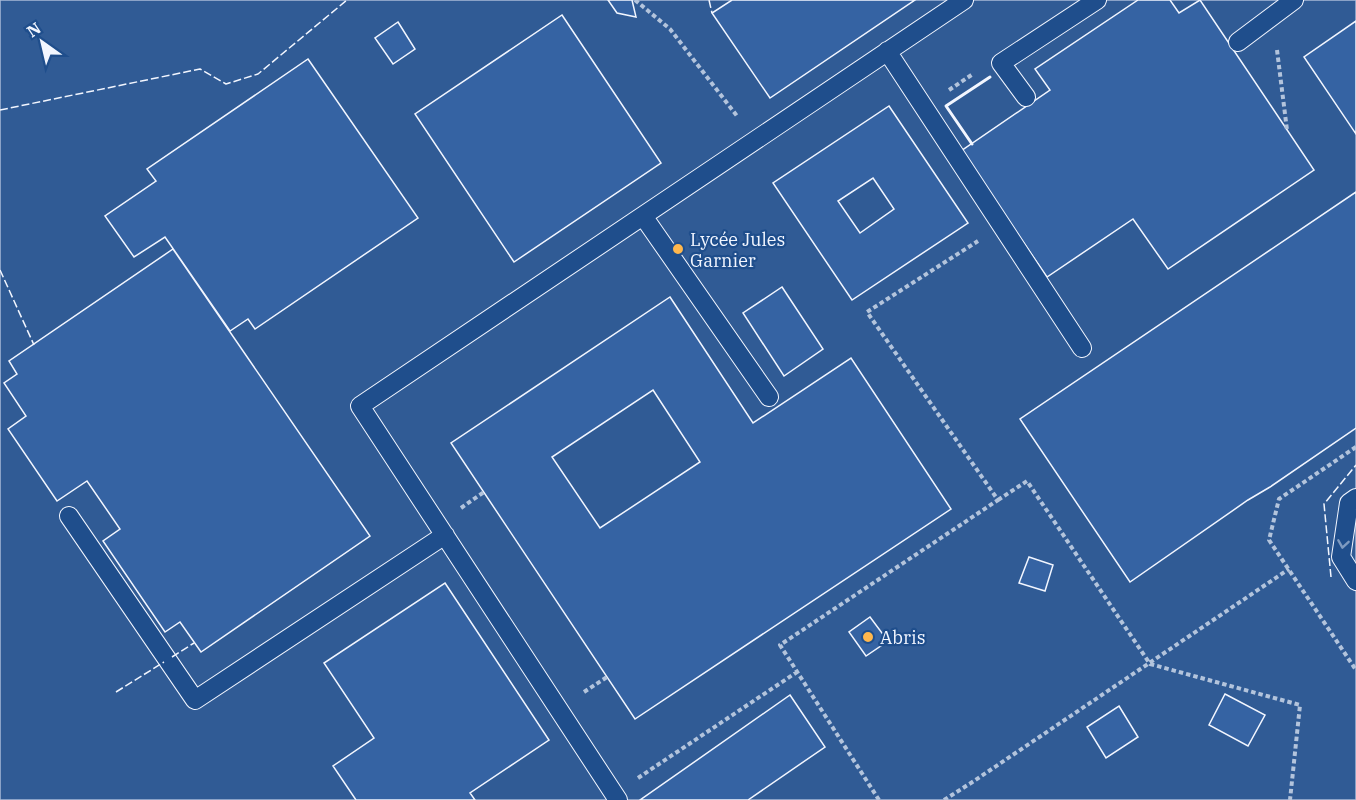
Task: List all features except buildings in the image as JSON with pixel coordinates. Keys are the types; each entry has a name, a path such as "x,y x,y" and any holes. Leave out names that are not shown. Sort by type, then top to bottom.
{"lane":[{"path":"616,797 360,406 964,0"},
{"path":"1026,97 1001,63 1097,0"},
{"path":"1238,42 1293,0"},
{"path":"887,51 1082,348"},
{"path":"644,216 768,397"},
{"path":"1356,498 1349,503 1341,557 1356,581"},
{"path":"69,516 195,700 445,535"}],"path":[{"path":"635,0 670,29 756,140"},
{"path":"1272,16 1287,130"},
{"path":"924,108 995,60 1001,63"},
{"path":"998,500 867,312 1002,226"},
{"path":"1356,447 1279,499 1269,540 1356,670"},
{"path":"879,800 780,645 1027,481 1149,664 1300,705 1290,800"},
{"path":"944,800 1289,570"},
{"path":"616,797 797,672"}],"shaded area":[{"name":"Lycée Jules Garnier","path":"0,0 1356,0 1356,800 0,800"}],"fence":[{"path":"0,110 200,69 226,84 258,74 347,0"},
{"path":"709,0 712,13"},
{"path":"0,270 34,345"},
{"path":"1331,577 1324,504 1356,465"},
{"path":"172,657 194,643"},
{"path":"116,692 164,662"}],"wall":[{"path":"972,144 946,106 990,77"}],"place":[{"name":"Lycée Jules Garnier","path":"678,249"},
{"name":"Abris","path":"868,637"}]}
